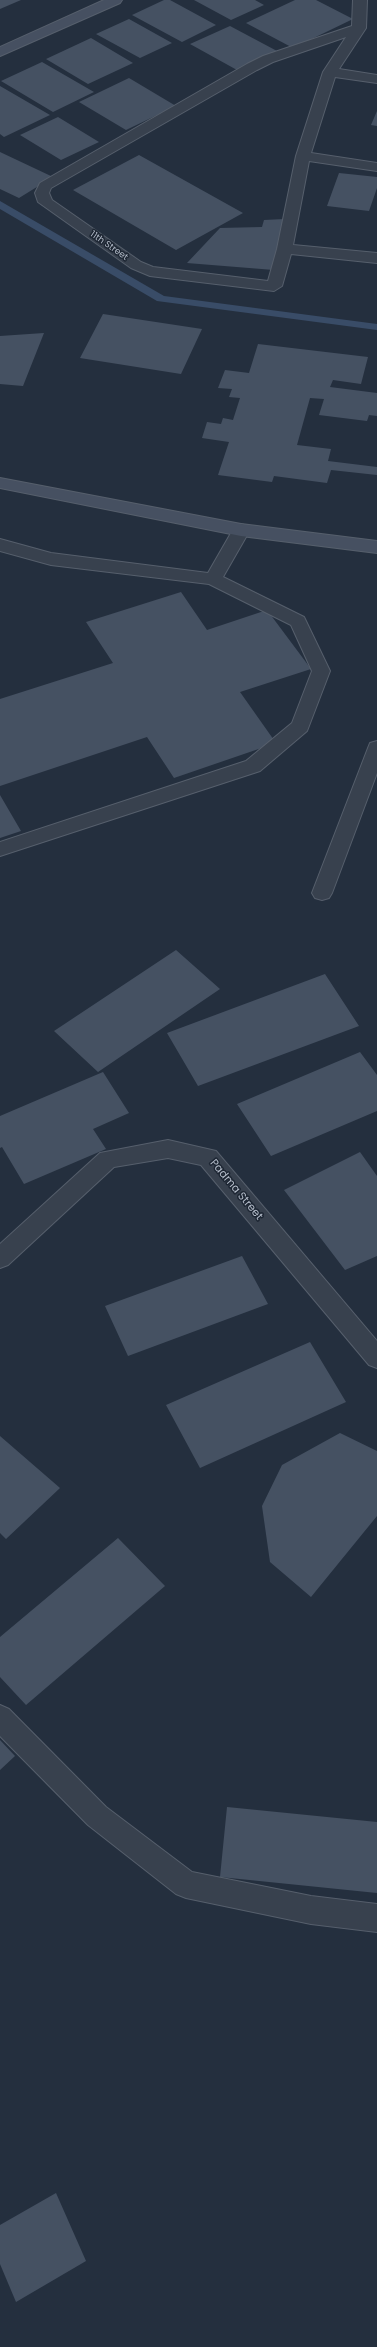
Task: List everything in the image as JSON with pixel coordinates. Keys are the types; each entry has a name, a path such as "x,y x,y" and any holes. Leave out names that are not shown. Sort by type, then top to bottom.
{"street":[{"path":"0,52 116,0"},
{"path":"359,28 360,0"},
{"name":"11th Street","path":"359,28 330,72 303,156 285,248 274,286 150,271 136,265 45,202 42,193 45,186 252,67 268,59 359,28"},
{"path":"330,72 377,79"},
{"path":"303,156 377,167"},
{"path":"285,248 377,258"},
{"path":"0,483 241,530 377,547"},
{"path":"213,580 241,530"},
{"path":"0,545 51,559 213,580 298,621 321,671 300,726 253,766 0,850"},
{"path":"322,893 377,748"},
{"name":"Padma Street","path":"0,1258 108,1159 168,1149 208,1157 368,1332 377,1358"},
{"path":"0,1718 97,1816 186,1884 311,1910 377,1918"}],"building":[{"path":"0,0 21,0 0,9"},
{"path":"164,0 170,0 216,25 182,42 132,15"},
{"path":"194,0 255,0 264,5 231,20"},
{"path":"295,0 316,0 353,19 293,48 246,23"},
{"path":"129,19 172,43 140,58 96,34"},
{"path":"230,26 277,51 237,70 190,44"},
{"path":"91,38 133,63 88,84 46,59"},
{"path":"42,62 94,92 53,112 1,81"},
{"path":"129,78 176,106 126,130 79,102"},
{"path":"0,86 50,115 4,137 0,134"},
{"path":"377,111 377,126 371,125"},
{"path":"58,117 99,142 61,160 20,135"},
{"path":"0,152 53,177 19,198 0,189"},
{"path":"139,155 243,213 176,250 73,190"},
{"path":"339,173 377,177 377,188 369,211 327,206"},
{"path":"285,219 274,270 187,263 220,228 262,227 264,220"},
{"path":"103,314 202,329 181,374 80,358"},
{"path":"44,333 23,386 0,384 0,336"},
{"path":"258,344 368,357 361,384 333,380 330,387 377,393 377,416 369,415 367,421 319,415 324,399 310,398 297,445 331,449 328,461 377,467 377,475 331,470 327,483 274,476 272,482 218,475 229,442 202,438 207,422 221,424 223,418 233,420 240,398 229,397 232,389 218,388 225,370 249,373"},
{"path":"181,592 207,630 267,610 311,669 240,692 276,743 174,778 147,737 0,786 0,699 113,663 86,622"},
{"path":"0,795 21,831 0,838"},
{"path":"176,950 220,989 98,1072 54,1031"},
{"path":"325,974 359,1026 198,1086 167,1033"},
{"path":"360,1052 377,1075 377,1111 271,1156 237,1104"},
{"path":"103,1072 129,1113 93,1129 106,1149 24,1184 2,1147 0,1148 0,1116"},
{"path":"360,1152 377,1176 377,1256 345,1270 284,1190"},
{"path":"242,1256 268,1304 128,1356 105,1306"},
{"path":"310,1342 346,1402 200,1468 166,1405"},
{"path":"340,1433 377,1451 377,1516 311,1597 270,1562 262,1506 282,1465"},
{"path":"0,1436 60,1488 6,1539 0,1533"},
{"path":"118,1538 165,1586 26,1705 0,1677 0,1637"},
{"path":"0,1740 15,1756 0,1770"},
{"path":"227,1807 377,1822 377,1893 220,1877"},
{"path":"56,2193 86,2261 16,2302 0,2264 0,2225"}],"waterway":[{"path":"0,204 161,299 377,327"}]}
